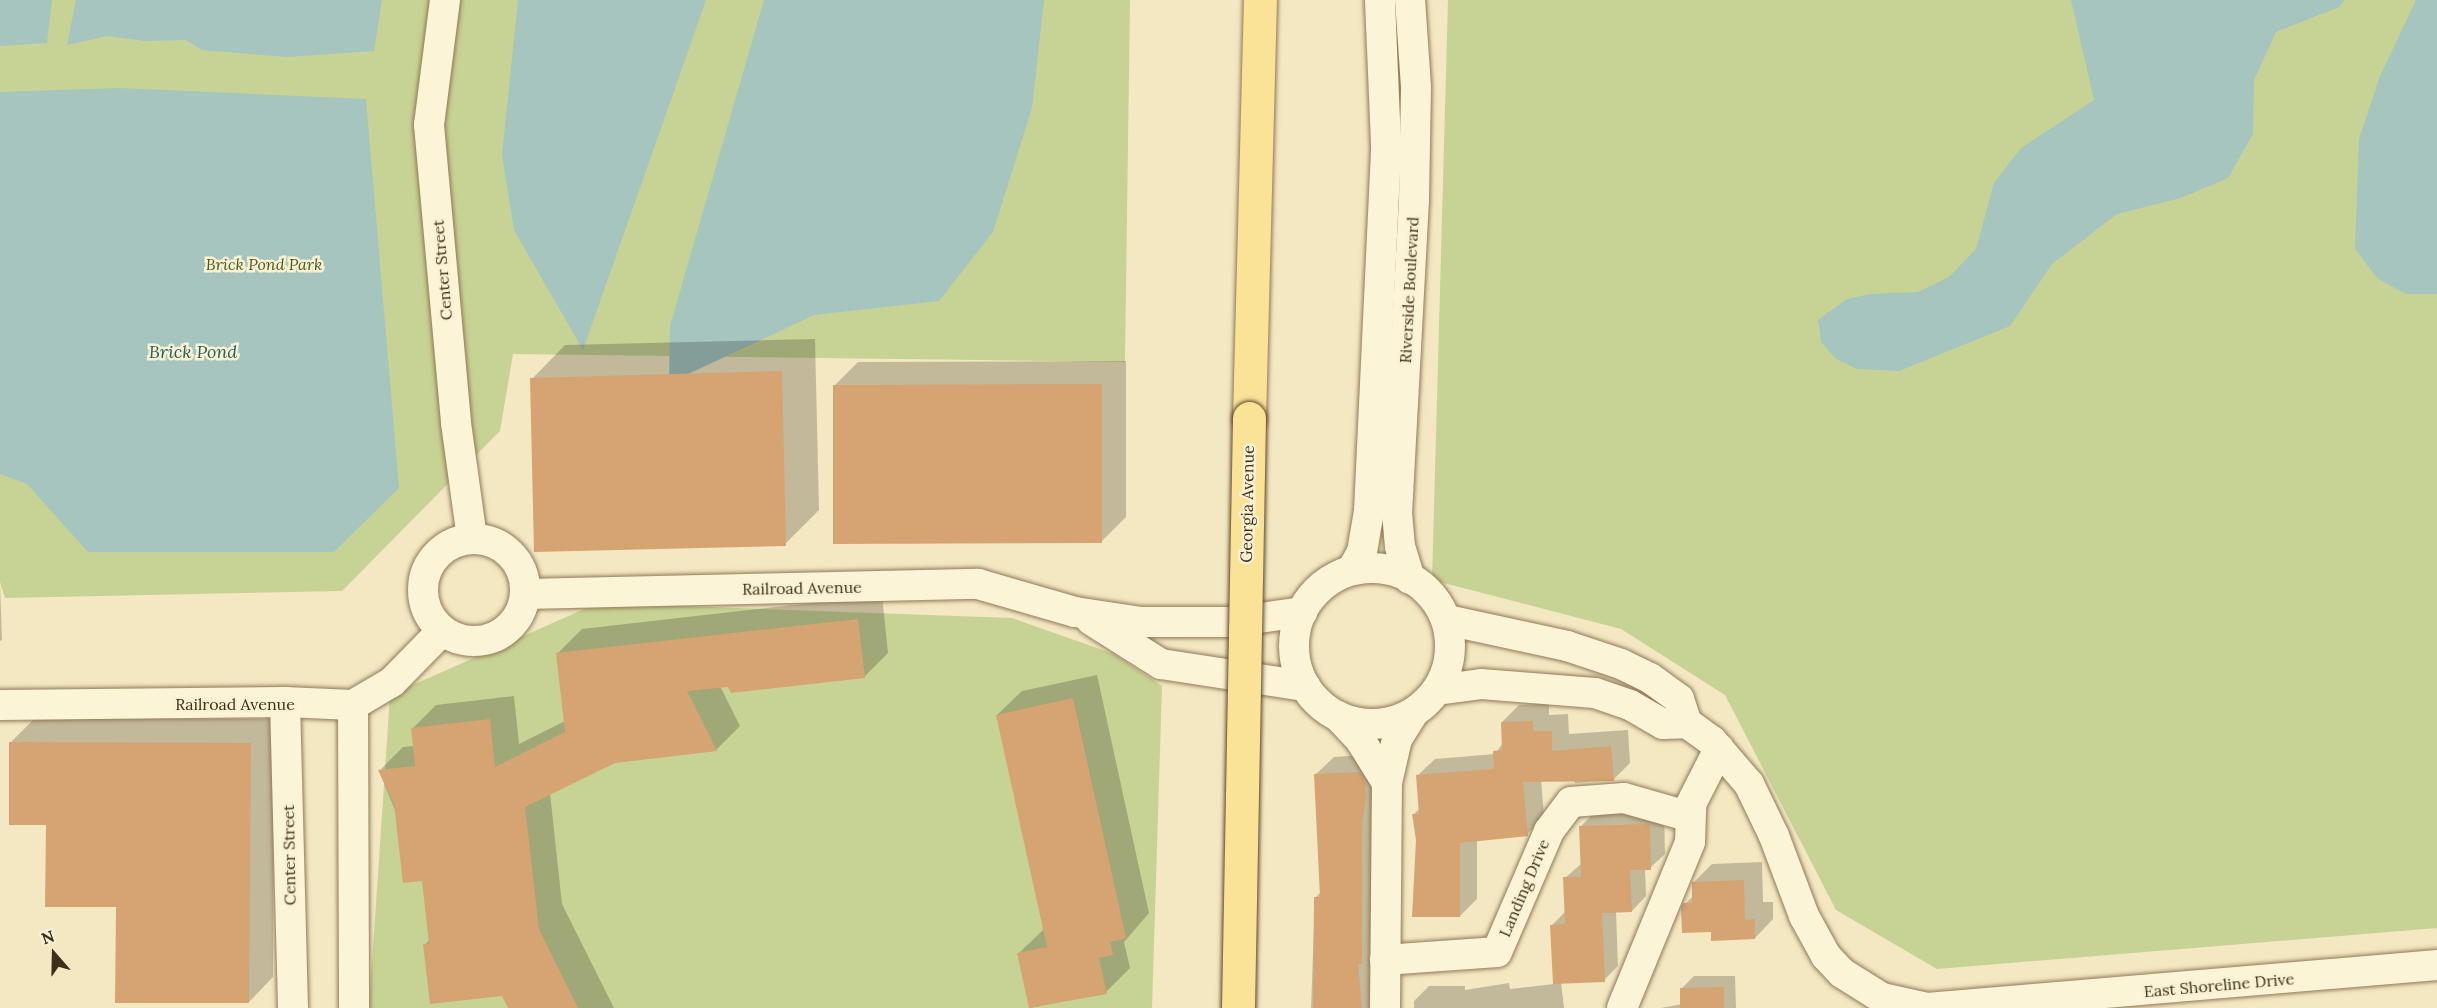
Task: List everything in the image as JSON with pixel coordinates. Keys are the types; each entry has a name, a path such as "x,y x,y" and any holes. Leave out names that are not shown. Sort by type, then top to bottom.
{"main road":[{"name":"Georgia Avenue","path":"1238,1008 1249,418 1260,0"}],"street":[{"name":"Center Street","path":"445,0 429,125 456,423 472,539"},
{"name":"Riverside Boulevard","path":"1352,570 1362,552 1369,500 1386,144 1380,0"},
{"name":"Riverside Boulevard","path":"1410,0 1416,87 1414,201 1397,513 1400,547 1410,579"},
{"path":"472,539 489,541 516,561 525,594 512,625 498,635 481,641 464,640 442,631 426,610 424,578 442,550 472,539"},
{"path":"1386,1008 1387,783 1397,739 1413,713 1437,690 1445,676 1451,647 1447,620 1425,588 1397,572 1352,570 1323,585 1302,612 1294,648 1305,686 1320,705 1338,716 1361,741 1387,783"},
{"name":"Railroad Avenue","path":"525,594 978,584 1075,612 1142,622 1231,622 1302,612"},
{"name":"Railroad Avenue","path":"1075,612 1161,664 1305,686"},
{"path":"1437,690 1481,684 1595,693 1630,705 1663,724 1687,723 1679,699 1650,678 1621,664 1567,646 1447,620"},
{"path":"354,1008 353,705 393,682 442,631"},
{"name":"Center Street","path":"285,702 293,1008"},
{"name":"Railroad Avenue","path":"0,705 285,702 353,705"},
{"path":"1338,716 1378,724 1413,713"},
{"name":"East Shoreline Drive","path":"1687,723 1719,749 1749,784 1763,810 1813,936 1842,973 1882,998 1928,1008 2437,965"},
{"path":"1622,1008 1690,842 1688,816 1719,749"},
{"name":"Landing Drive","path":"1385,960 1497,952 1548,831 1571,802 1624,798 1688,816"}],"green space":[{"name":"Brick Pond Park","path":"0,0 1130,0 1125,362 513,354 500,431 342,591 5,598 0,582"},
{"path":"1448,0 2437,0 2437,928 1937,969 1836,910 1725,695 1621,629 1432,580"},
{"path":"598,603 1012,618 1114,654 1162,686 1152,1008 369,1008 390,695"}],"water":[{"path":"0,0 52,0 47,43 0,46"},
{"path":"76,0 382,0 374,51 287,57 202,50 186,40 145,41 107,36 67,45"},
{"path":"518,0 706,0 583,350 514,230 502,155"},
{"path":"764,0 1044,0 1032,108 993,232 939,301 814,315 669,383 670,326"},
{"path":"2071,0 2345,0 2339,7 2276,32 2254,80 2253,134 2228,178 2181,198 2117,214 2052,264 2010,326 1899,371 1857,369 1836,359 1821,342 1818,320 1847,299 1870,294 1918,292 1949,277 1976,249 1994,183 2021,148 2094,100"},
{"path":"2416,0 2437,0 2437,294 2406,294 2378,279 2355,249 2359,139 2380,76"},
{"name":"Brick Pond","path":"119,88 366,99 399,488 334,552 88,552 27,484 0,474 0,92"}],"building":[{"path":"782,371 786,546 534,552 530,378"},
{"path":"1102,384 1102,543 833,544 833,385"},
{"path":"858,619 865,678 731,693 728,687 687,691 717,751 615,763 525,807 539,929 578,1008 508,1008 502,996 430,1004 423,944 429,944 422,881 403,883 394,804 378,770 415,766 411,728 490,719 495,767 565,732 556,653"},
{"path":"1073,698 1126,938 1110,942 1113,955 1099,958 1107,994 1029,1008 1017,953 1047,947 996,715"},
{"path":"1533,721 1533,731 1552,731 1552,751 1611,746 1614,781 1523,782 1528,836 1460,843 1460,917 1412,917 1416,840 1412,814 1419,814 1416,775 1494,769 1493,751 1502,750 1501,722"},
{"path":"9,742 251,743 249,1003 115,1003 116,907 45,907 46,825 9,825"},
{"path":"1360,772 1365,781 1366,797 1362,825 1362,964 1358,964 1362,1008 1313,1008 1314,897 1320,897 1314,774"},
{"path":"1650,824 1651,870 1630,870 1632,912 1602,913 1605,982 1553,984 1550,925 1565,924 1563,877 1581,877 1579,826"},
{"path":"1744,880 1745,920 1755,919 1755,939 1711,941 1711,932 1682,933 1681,908 1683,903 1692,903 1692,882"},
{"path":"1724,987 1724,1008 1680,1008 1680,988"}]}
